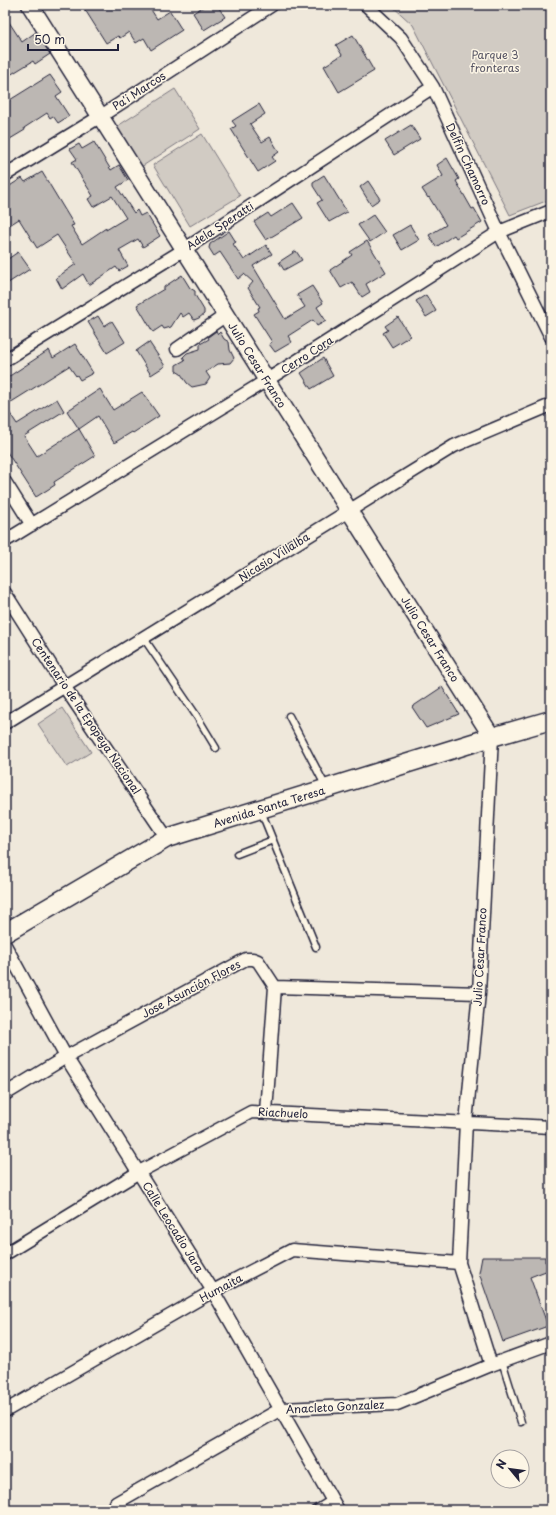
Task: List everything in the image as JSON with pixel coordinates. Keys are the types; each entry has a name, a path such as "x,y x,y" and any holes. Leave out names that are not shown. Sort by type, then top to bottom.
{"main road":[{"name":"Avenida Santa Teresa","path":"5,933 167,838 551,720"}],"street":[{"name":"Julio Cesar Franco","path":"30,5 492,737 479,993 466,1122 460,1263 497,1363"},
{"name":"Pa'i Marcos","path":"5,175 101,116 272,5"},
{"name":"Delfin Chamorro","path":"366,5 401,38 433,87 499,232 551,337"},
{"name":"Adela Speratti","path":"5,360 185,249 433,87"},
{"name":"Cerro Cora","path":"5,541 267,380 499,232 551,211"},
{"path":"177,349 226,315"},
{"name":"Nicasio Villalba","path":"5,723 454,446 551,405"},
{"path":"5,482 32,525"},
{"name":"Centenario de la Epopeya Nacional","path":"5,593 64,686 167,838"},
{"name":"Calle Leocadio Jara","path":"5,945 66,1057 213,1291 338,1510"},
{"name":"Jose Asunción Flores","path":"5,1094 66,1057 246,959 258,961 275,987"},
{"path":"266,1112 275,987 479,993"},
{"name":"Riachuelo","path":"5,1254 139,1172 251,1112 466,1122 551,1128"},
{"name":"Humaita","path":"5,1411 213,1291 292,1250 460,1263"},
{"name":"Anacleto Gonzalez","path":"114,1510 116,1503 281,1409 397,1404 497,1363 551,1343"}],"lane":[{"path":"143,638 196,715 216,748"},
{"path":"289,716 327,789"},
{"path":"261,809 316,947"},
{"path":"236,854 273,840"},
{"path":"497,1363 521,1422"},
{"path":"314,1510 332,1499"}],"green space":[{"name":"Parque 3 fronteras","path":"391,5 551,5 551,199 510,215 413,25"},
{"path":"175,89 200,129 138,169 113,129"},
{"path":"202,134 240,196 190,226 153,165"},
{"path":"62,708 91,752 67,767 38,724"}],"building":[{"path":"82,5 148,5 157,19 170,11 182,30 151,50 144,38 136,43 129,32 120,38 118,36 106,43"},
{"path":"206,5 217,5 225,17 204,30 193,13"},
{"path":"5,16 22,42 36,32 50,54 35,64 33,61 5,78"},
{"path":"353,35 374,71 339,92 324,66 342,55 336,45"},
{"path":"50,75 62,92 56,96 69,116 58,123 53,116 50,118 47,113 24,128 25,130 5,142 5,103"},
{"path":"259,104 265,114 250,124 262,142 270,137 279,152 272,157 275,161 258,172 231,129 236,126 232,121"},
{"path":"411,125 420,139 394,155 385,141"},
{"path":"94,142 111,170 119,165 128,180 117,187 134,213 137,210 140,216 146,213 160,236 143,247 138,239 119,250 128,266 119,271 116,267 89,285 83,274 62,289 56,278 76,264 57,235 37,248 19,219 5,228 5,189 22,178 25,182 42,172 74,225 71,226 82,244 106,228 106,230 126,218 112,196 93,207 88,199 93,196 72,162 77,159 70,149 79,144 82,149"},
{"path":"447,158 459,179 456,181 472,209 474,208 482,222 456,238 454,235 436,247 429,235 446,225 429,197 428,198 422,189 443,176 437,165"},
{"path":"324,175 347,212 329,222 317,203 322,200 313,186 313,182"},
{"path":"368,181 380,199 371,205 360,187"},
{"path":"293,203 303,218 266,240 254,222 268,213 271,217"},
{"path":"373,215 385,232 370,242 358,225"},
{"path":"410,225 419,240 402,250 393,235"},
{"path":"229,231 236,242 233,244 244,260 266,245 272,254 253,266 285,319 305,307 297,295 312,286 323,303 317,307 326,321 317,326 313,320 288,336 292,342 275,352 269,344 272,342 254,314 259,311 258,308 260,307 248,288 253,282 244,274 238,279 220,252 214,256 209,248 210,244"},
{"path":"367,241 386,272 366,284 370,292 362,297 352,282 341,288 330,270 352,255 350,252"},
{"path":"296,251 302,260 284,270 279,262"},
{"path":"18,252 30,269 5,285 5,261"},
{"path":"182,275 190,288 195,291 195,295 204,310 204,314 194,320 189,313 183,317 180,313 171,327 164,329 162,326 153,332 137,305 164,289 164,287"},
{"path":"426,295 436,311 426,317 416,301"},
{"path":"98,316 104,326 112,321 125,342 107,353 88,322"},
{"path":"398,317 410,336 392,347 383,333 388,330 385,326"},
{"path":"216,331 218,334 220,332 224,339 229,342 230,350 234,358 230,363 218,364 206,372 210,378 206,384 192,387 187,383 181,374 176,371 176,365 185,360 183,357 187,353 200,349 200,344 209,339 208,337"},
{"path":"149,342 165,366 151,375 136,351"},
{"path":"75,344 93,373 80,380 69,366 5,406 5,379 49,350 53,358"},
{"path":"323,358 333,376 311,389 301,373"},
{"path":"100,389 113,410 142,392 159,416 133,433 132,432 114,443 98,416 79,429 67,411"},
{"path":"57,399 64,411 24,436 37,456 79,429 95,456 54,482 55,485 36,497 5,449 5,406 17,424"},
{"path":"442,687 459,714 426,728 412,707"},
{"path":"482,1257 545,1257 545,1262 551,1262 551,1269 530,1277 548,1326 503,1342 479,1273"}]}
